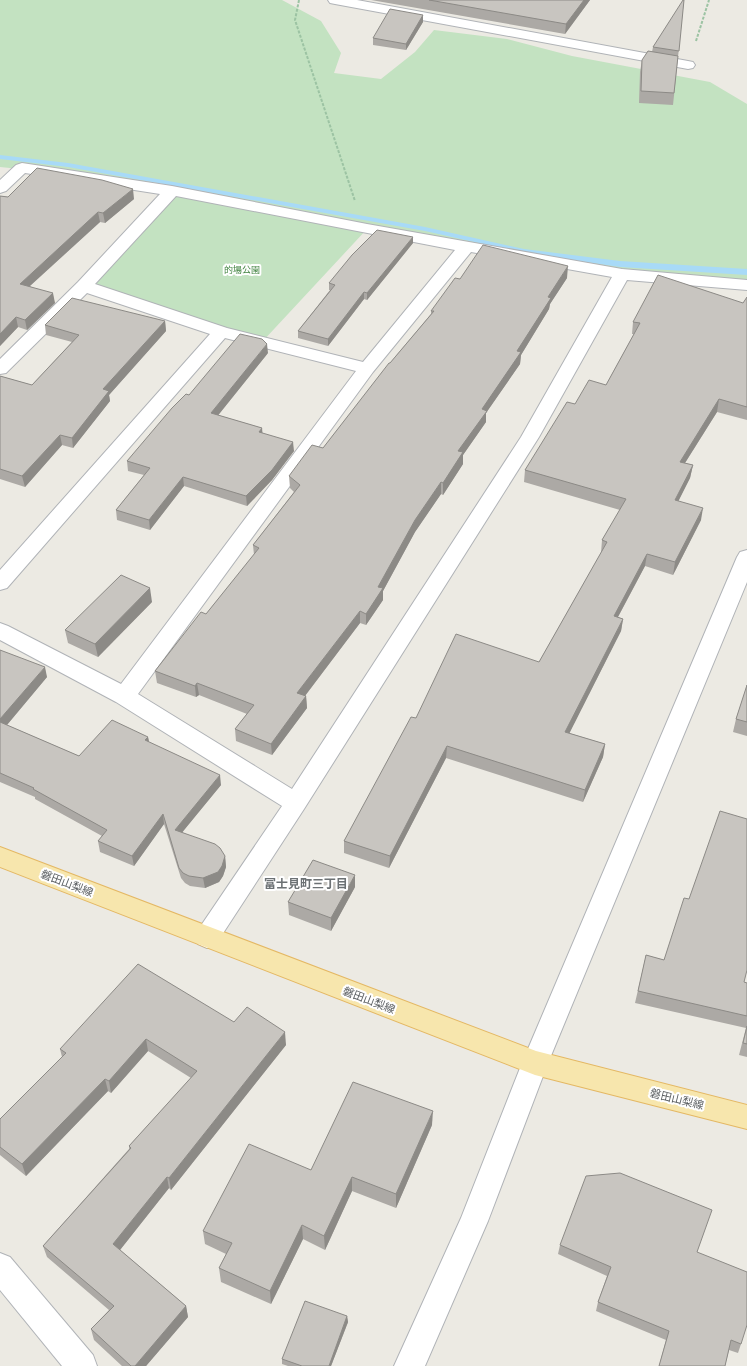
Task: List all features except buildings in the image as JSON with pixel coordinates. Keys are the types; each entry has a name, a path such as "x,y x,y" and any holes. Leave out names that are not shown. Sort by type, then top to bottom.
{"main road":[{"name":"磐田山梨線","path":"0,857 535,1063 747,1117"}],"street":[{"path":"335,0 688,65"},
{"path":"0,188 22,168 172,190 368,229 622,274 747,284"},
{"path":"0,369 84,286 172,190"},
{"path":"124,696 367,368 467,246"},
{"path":"207,937 296,803 530,437 622,274"},
{"path":"84,286 221,332 367,368"},
{"path":"0,583 221,332"},
{"path":"410,1366 474,1221 535,1063 747,557"},
{"path":"0,631 124,696 296,803"},
{"path":"0,1267 82,1366"}],"path":[{"path":"299,0 295,20 352,195 368,229"},
{"path":"688,65 709,0"}],"green space":[{"name":"的場公園","path":"0,0 282,0 321,21 341,53 334,73 381,79 415,52 434,30 507,39 572,56 710,82 747,104 747,283 622,274 367,229 262,342 84,286 178,191 170,184 0,167"}],"waterway":[{"path":"0,157 68,165 425,229 524,251 620,264 747,272"}],"district":[{"name":"富士見町三丁目","path":"306,883"}]}
